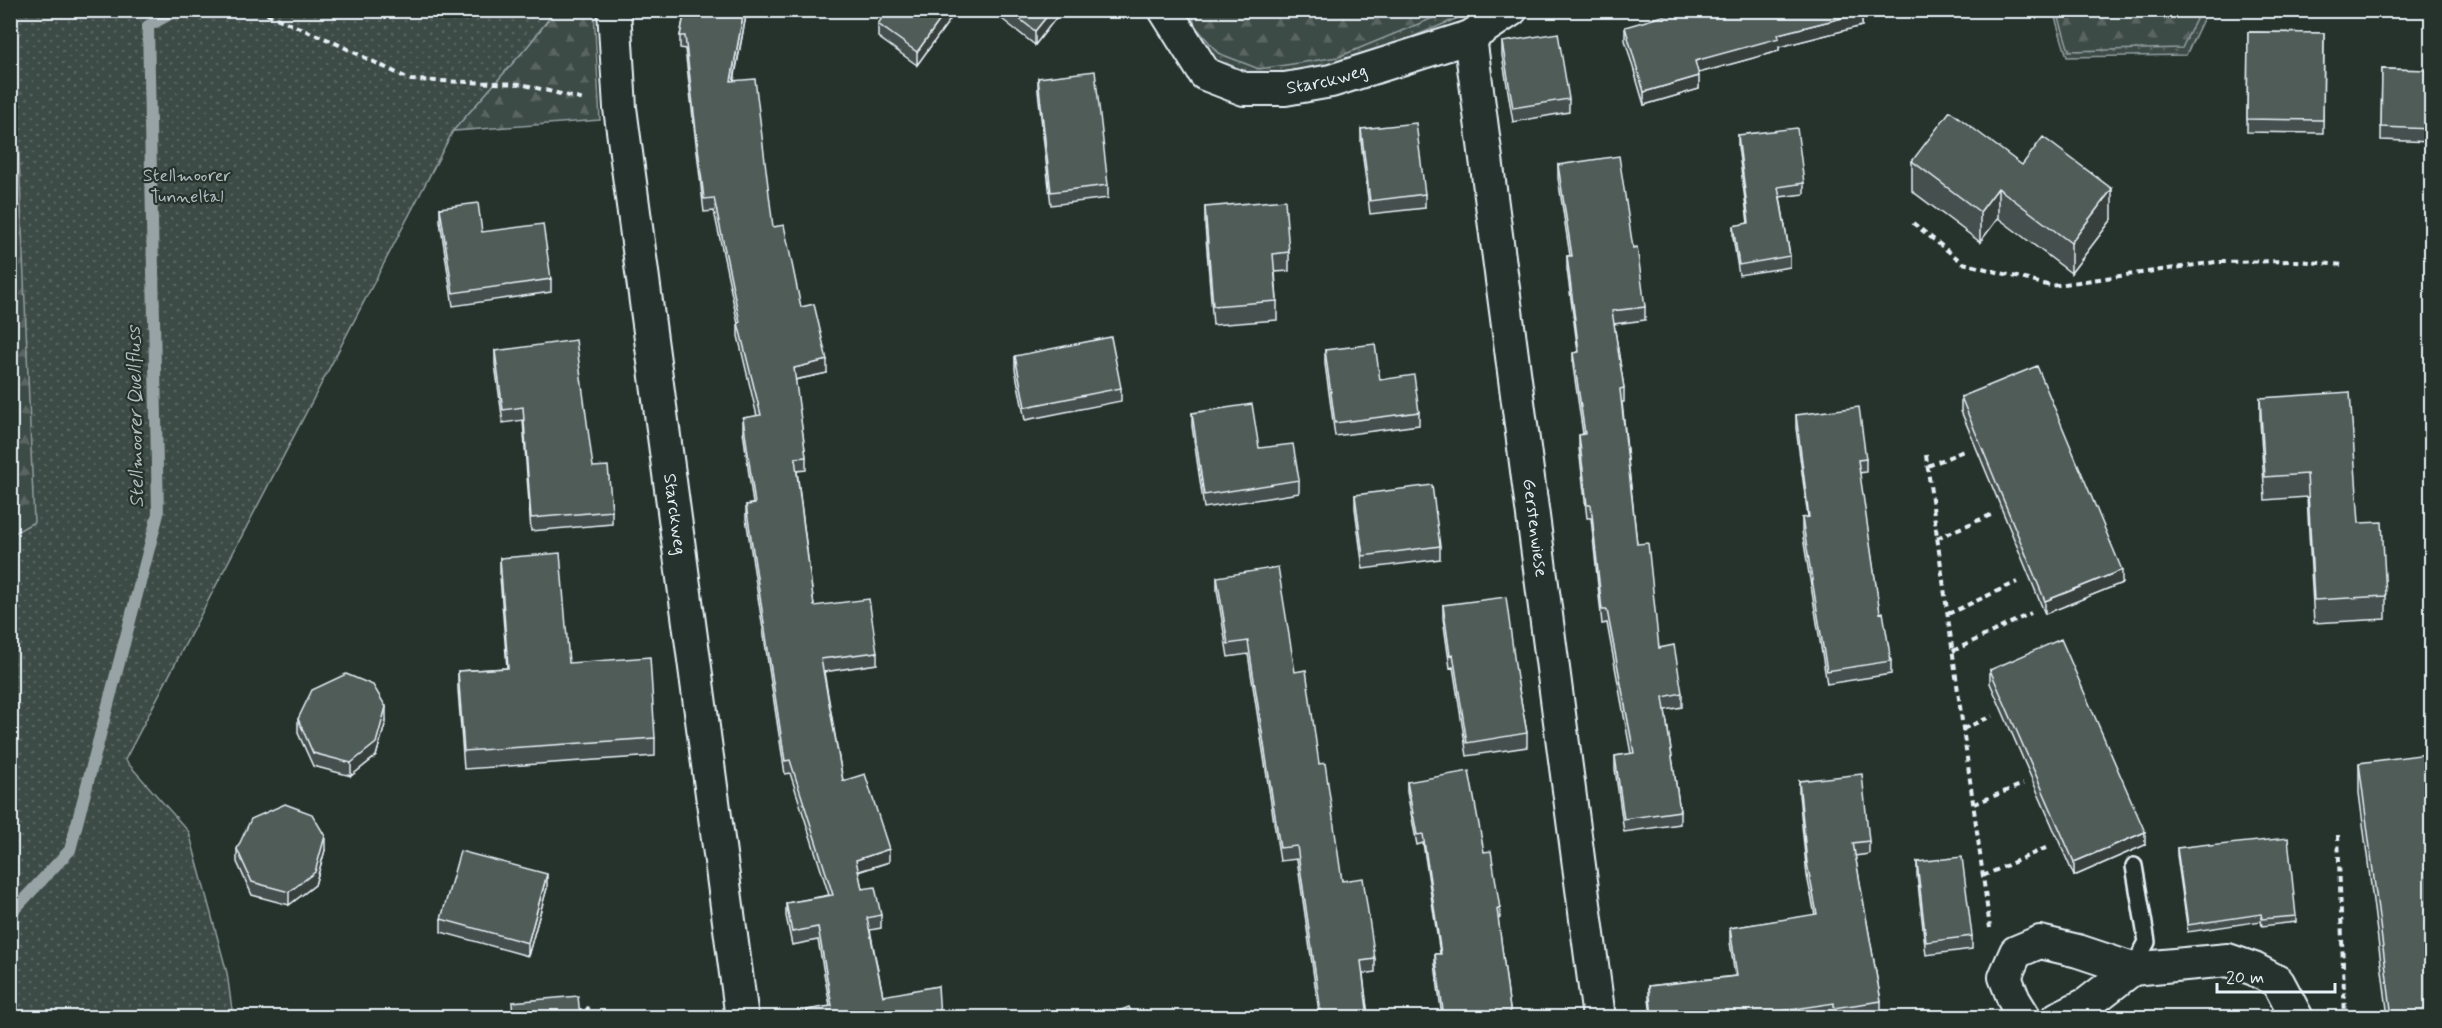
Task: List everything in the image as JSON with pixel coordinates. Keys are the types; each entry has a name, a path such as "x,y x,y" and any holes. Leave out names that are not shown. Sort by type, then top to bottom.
{"street":[{"name":"Starckweg","path":"614,10 620,108 742,1017"},
{"name":"Starckweg","path":"1165,10 1205,74 1244,89 1285,89 1331,81 1470,38 1511,10"},
{"name":"Gerstenwiese","path":"1470,38 1599,1017"},
{"path":"2025,1017 2014,1000 2005,977 2016,952 2040,942 2078,951 2132,969 2228,960 2254,969 2278,982 2297,1017"},
{"path":"2058,1017 2087,1004 2132,969"}],"lane":[{"path":"2132,969 2147,942 2134,866"}],"path":[{"path":"257,10 331,41 411,80 521,84 620,108"},
{"path":"1913,223 1964,263 2051,286 2216,262 2297,261 2343,265"},
{"path":"1928,466 1966,450"},
{"path":"1926,455 1991,932 2016,952"},
{"path":"1938,538 1993,514"},
{"path":"1948,614 2017,582"},
{"path":"1953,651 2031,613"},
{"path":"1963,729 1992,716"},
{"path":"1974,804 2023,784"},
{"path":"2338,835 2345,1017"},
{"path":"1983,876 2050,846"},
{"path":"565,1009 586,1011 589,1007"},
{"path":"503,1017 502,1013 524,1011"}],"green space":[{"path":"2057,10 2200,11 2182,48 2069,51"},
{"name":"Stellmoorer Tunneltal","path":"10,11 555,11 528,46 453,131 125,760 189,832 227,973 233,1017 11,1017"},
{"path":"10,11 13,11 34,522 11,535"},
{"path":"555,11 594,11 600,120 453,131 528,46"},
{"path":"1179,11 1470,11 1456,19 1339,67 1264,79 1211,62"},
{"path":"1190,11 1450,11 1338,57 1259,69 1218,53 1196,27"},
{"path":"2053,11 2207,11 2186,55 2067,57"}],"building":[{"path":"685,10 744,10 731,81 755,79 773,227 784,225 801,307 814,304 827,360 794,368 806,457 795,458 814,606 869,599 877,652 821,659 843,781 865,774 889,849 856,860 862,889 875,887 881,915 867,918 883,996 938,986 940,1017 808,1017 807,1010 832,1006 818,927 792,932 786,903 833,895 790,760 785,761 746,505 755,504 743,418 761,415 738,323 740,322 714,198 704,199 685,36 680,36"},
{"path":"887,10 947,10 917,52 878,24"},
{"path":"1008,10 1052,10 1035,31"},
{"path":"1684,10 1862,10 1862,13 1778,34 1779,38 1695,61 1699,76 1644,92 1625,27"},
{"path":"2248,32 2324,33 2323,120 2247,119"},
{"path":"1558,33 1569,99 1513,108 1502,42"},
{"path":"2382,69 2432,70 2432,129 2381,127"},
{"path":"1095,71 1108,185 1051,192 1038,78"},
{"path":"1950,111 2022,165 2043,137 2112,189 2071,243 1998,188 1980,212 1912,161"},
{"path":"1416,123 1425,194 1370,201 1361,129"},
{"path":"1797,128 1804,183 1778,187 1790,256 1739,265 1733,226 1749,223 1738,135"},
{"path":"1619,156 1633,248 1637,247 1645,307 1612,311 1624,388 1620,389 1637,544 1648,543 1659,648 1674,645 1682,693 1663,697 1680,811 1624,819 1615,756 1634,753 1607,610 1602,610 1591,505 1587,505 1579,435 1585,434 1573,353 1579,352 1567,256 1572,256 1558,165"},
{"path":"1285,200 1289,252 1273,254 1277,301 1213,306 1205,207"},
{"path":"478,203 482,232 543,224 551,279 453,293 440,208"},
{"path":"1111,337 1121,388 1025,407 1015,356"},
{"path":"576,340 593,467 608,466 612,511 531,518 523,407 503,410 495,351"},
{"path":"1375,344 1380,380 1414,375 1419,412 1335,423 1325,350"},
{"path":"2037,366 2122,570 2045,601 1961,397"},
{"path":"2350,392 2359,523 2382,522 2386,596 2314,600 2307,474 2265,477 2260,398"},
{"path":"1252,404 1259,448 1293,444 1299,480 1204,495 1192,413"},
{"path":"1859,407 1866,459 1858,460 1880,613 1883,612 1891,661 1827,671 1802,518 1809,517 1796,415"},
{"path":"1432,485 1440,546 1363,556 1355,495"},
{"path":"560,553 569,663 650,657 655,738 464,751 458,671 508,668 500,558"},
{"path":"1278,567 1295,672 1306,670 1319,764 1325,763 1342,881 1363,878 1375,959 1361,961 1368,1017 1294,1017 1294,1015 1321,1012 1297,846 1280,848 1248,641 1228,644 1217,577"},
{"path":"1506,597 1527,733 1467,743 1443,605"},
{"path":"2061,639 2145,832 2074,862 1990,670"},
{"path":"346,674 373,685 386,707 376,743 351,763 313,753 298,719 312,690"},
{"path":"2427,754 2432,786 2432,1017 2392,1017 2359,763"},
{"path":"1469,771 1484,852 1491,851 1500,909 1497,909 1511,1017 1444,1017 1435,954 1441,954 1423,834 1417,835 1407,782"},
{"path":"1862,774 1869,841 1853,843 1881,1001 1834,1008 1834,1003 1742,1017 1652,1017 1649,986 1737,976 1730,928 1817,914 1807,863 1799,781"},
{"path":"285,804 312,814 325,836 315,872 289,892 252,882 237,849 251,819"},
{"path":"2288,838 2296,916 2262,919 2261,914 2188,925 2177,848"},
{"path":"460,851 547,874 528,943 441,919"},
{"path":"1962,857 1972,936 1926,942 1917,862"},
{"path":"578,996 580,1017 513,1017 512,1002"},
{"path":"1129,1007 1134,1017 1104,1017"},
{"path":"354,1015 354,1017 310,1017"}],"waterway":[{"name":"Stellmoorer Quellfluss","path":"10,914 70,850 158,514 148,26 177,10"}]}
